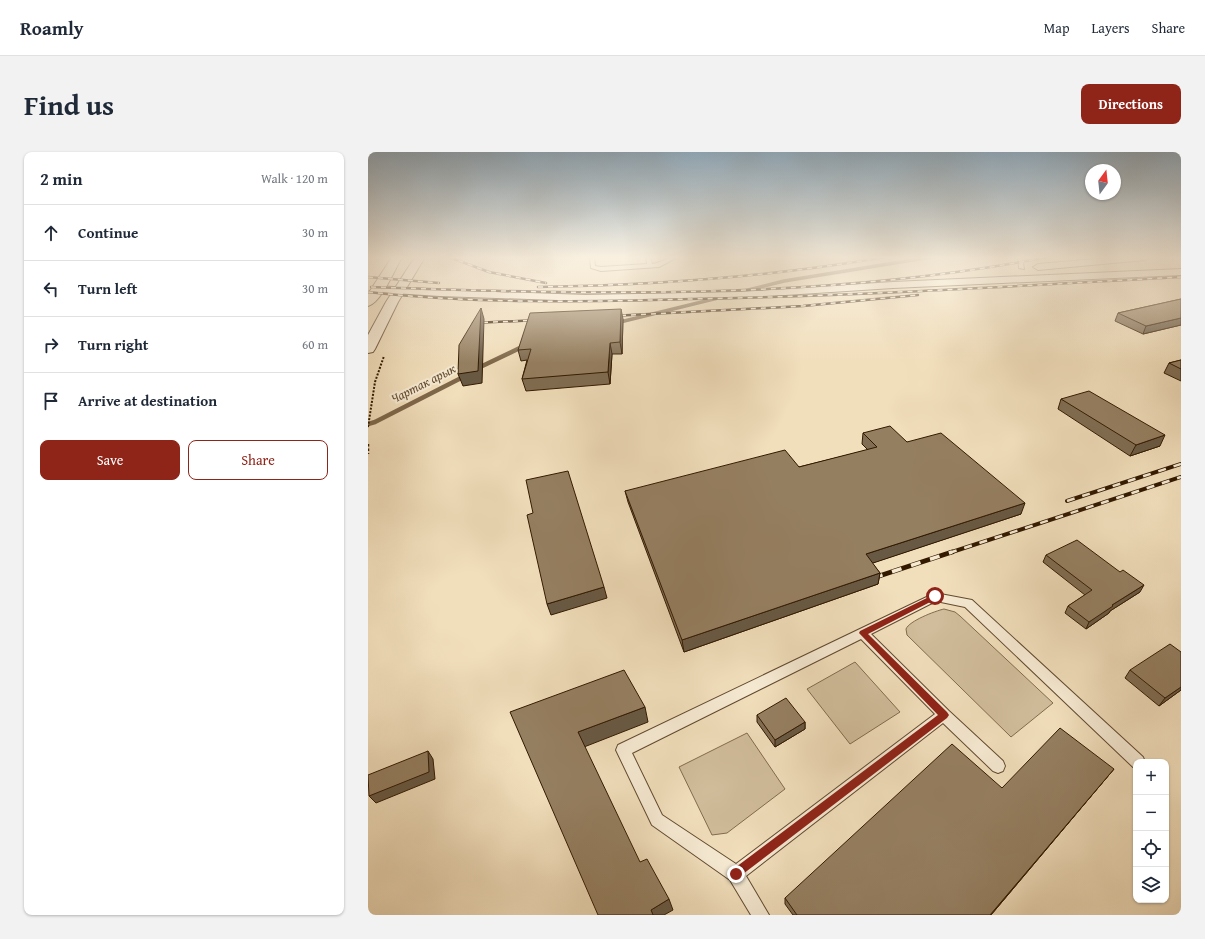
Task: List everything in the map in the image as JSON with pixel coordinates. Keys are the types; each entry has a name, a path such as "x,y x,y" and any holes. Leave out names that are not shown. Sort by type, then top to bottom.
{"street":[{"path":"372,295 389,293"},
{"path":"368,349 399,293"},
{"path":"438,293 519,296 632,297 739,295 776,293"}],"lane":[{"path":"760,915 736,874 657,820 623,750 935,596 968,603 1135,759"},
{"path":"862,633 944,715 998,766"},
{"path":"736,874 944,715"}],"path":[{"path":"368,428 373,390 378,369 385,355"},
{"path":"368,444 368,454"}],"shaded area":[{"path":"944,609 955,612 960,616 1053,703 1011,737 907,635 906,629 912,623 929,614"},
{"path":"855,662 900,712 850,744 807,689"},
{"path":"747,733 785,789 727,833 712,835 679,767"}],"building":[{"path":"1181,299 1181,318 1146,326 1118,313"},
{"path":"481,308 478,371 458,374 459,345"},
{"path":"621,309 620,342 610,343 608,372 522,379 531,349 518,350 530,313"},
{"path":"1181,360 1181,369 1169,363"},
{"path":"1089,391 1165,435 1136,445 1061,399"},
{"path":"890,426 907,442 941,433 1025,503 866,554 880,573 682,640 625,491 785,450 799,467 877,447 863,433"},
{"path":"568,471 604,587 547,604 527,515 533,513 526,480"},
{"path":"1077,540 1120,572 1123,570 1144,585 1112,605 1113,606 1089,622 1068,606 1092,590 1046,555"},
{"path":"1170,644 1181,652 1181,687 1165,698 1130,670"},
{"path":"624,670 645,707 578,732 640,862 647,859 669,899 651,910 653,915 598,915 510,712"},
{"path":"786,698 805,722 775,740 757,715"},
{"path":"1060,728 1114,769 990,915 797,915 785,898 952,744 1002,788"},
{"path":"428,751 429,772 369,796 368,775"}],"waterway":[{"name":"Чартак арык","path":"732,294 738,293"},
{"name":"Чартак арык","path":"616,323 722,297"},
{"name":"Чартак арык","path":"476,369 526,345"},
{"name":"Чартак арык","path":"368,424 375,422 467,375"}],"railway":[{"path":"374,293 448,299 529,301 752,298 883,293"},
{"path":"611,316 803,306 918,295"},
{"path":"473,323 539,320"},
{"path":"1067,501 1181,464"},
{"path":"949,553 1181,477"},
{"path":"873,578 952,552"}],"route":[{"path":"736,874 944,715 862,633 935,596"}]}
